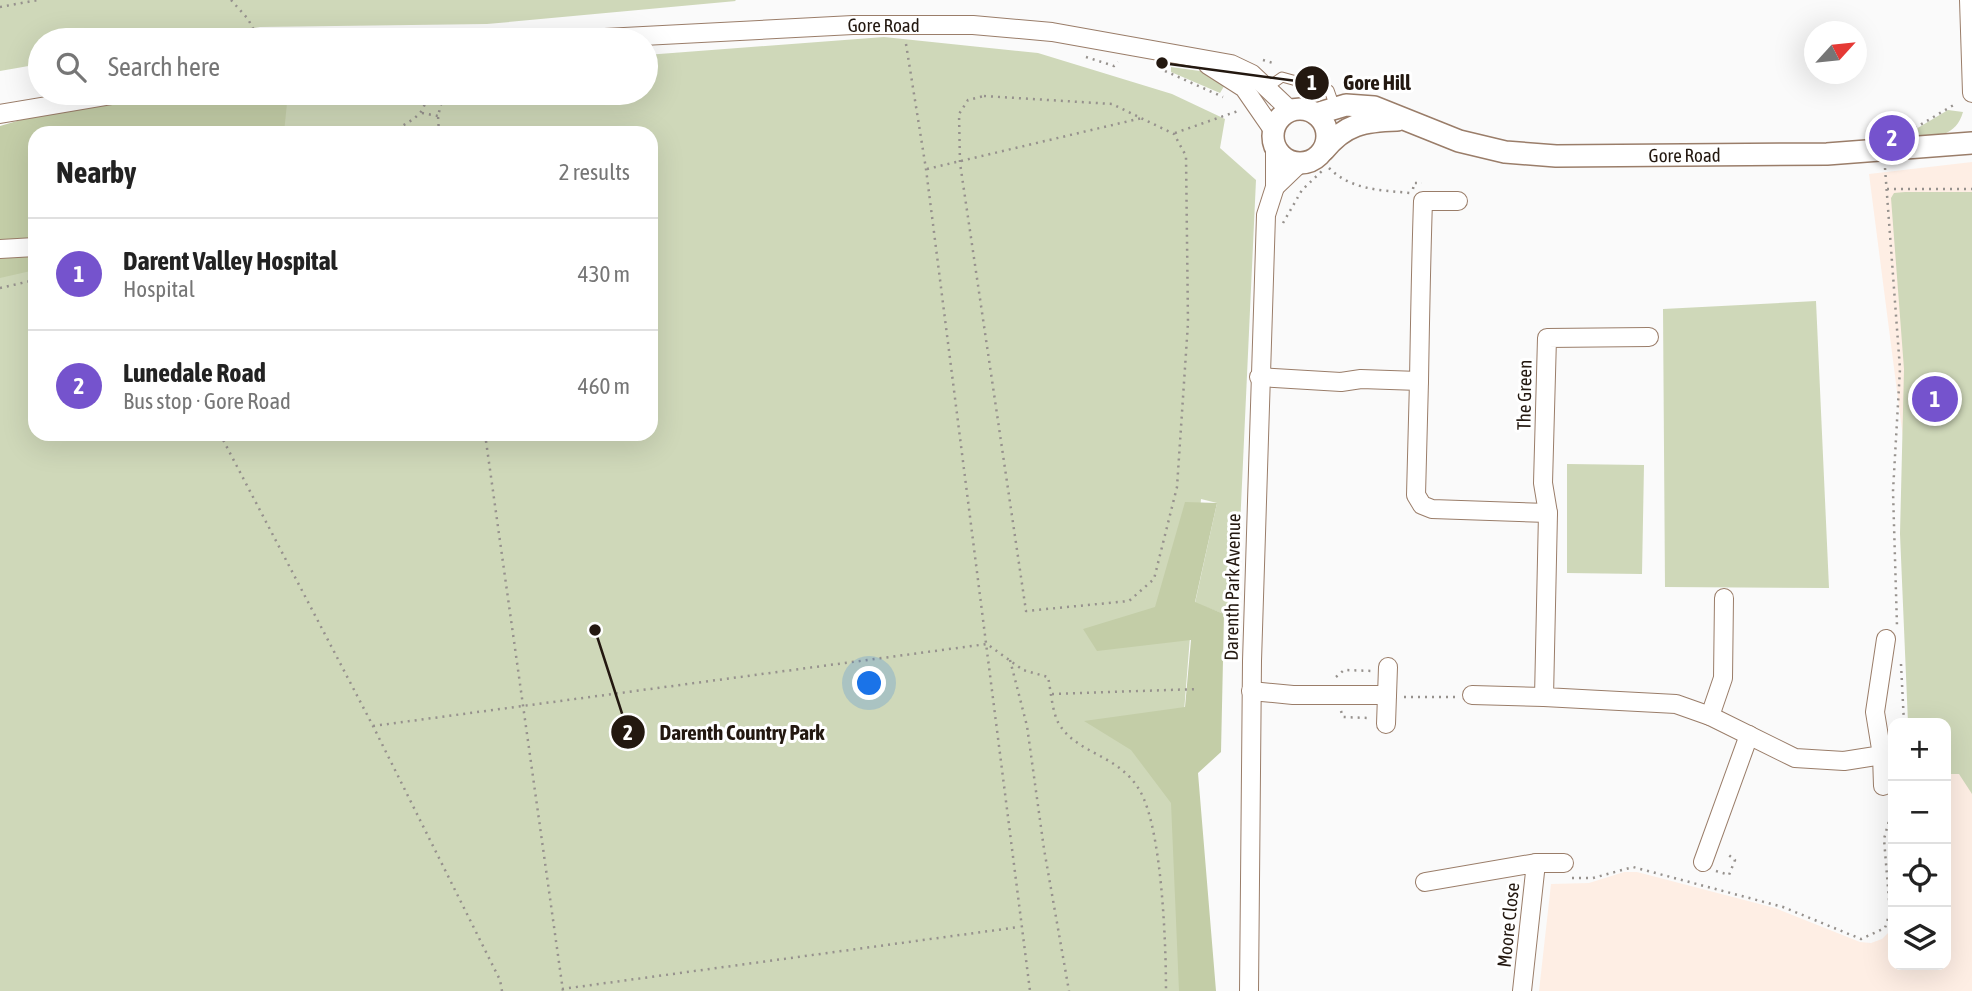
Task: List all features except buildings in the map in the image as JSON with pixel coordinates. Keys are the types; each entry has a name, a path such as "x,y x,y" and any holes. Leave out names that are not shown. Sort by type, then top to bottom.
{"street":[{"path":"1965,98 1969,0"},
{"name":"Gore Road","path":"658,35 853,25 972,25 1052,32 1231,64 1252,74 1290,110"},
{"name":"Gore Road","path":"1199,60 1244,88 1274,140"},
{"path":"0,114 53,105"},
{"name":"Gore Road","path":"1325,110 1374,107 1479,146 1556,156 1827,154 1972,143"},
{"path":"1275,187 1299,164 1325,159 1325,110 1298,108 1280,116 1274,140 1281,157 1299,164"},
{"name":"Gore Road","path":"1325,159 1337,134 1350,126 1374,120 1404,120"},
{"name":"Darenth Park Avenue","path":"1249,991 1251,691 1259,377 1266,215 1275,187 1274,140"},
{"path":"1458,201 1423,201 1421,264 1418,274 1423,296 1414,313 1419,381 1416,495 1418,508 1548,513"},
{"path":"0,249 28,247"},
{"name":"The Green","path":"1544,697 1548,513 1544,483 1547,338 1649,337"},
{"path":"1259,377 1338,382 1362,379 1419,381"},
{"path":"1710,716 1723,678 1724,598"},
{"path":"1883,786 1882,755 1875,712 1892,638"},
{"path":"1386,724 1388,667"},
{"path":"1251,691 1319,696 1343,693 1387,695"},
{"path":"1465,695 1657,702 1710,716 1796,758 1844,761 1882,755"},
{"path":"1709,866 1749,735"},
{"name":"Moore Close","path":"1425,882 1536,863 1564,863"},
{"name":"Moore Close","path":"1522,991 1536,863"}],"lane":[{"path":"1268,87 1282,77 1329,90 1325,110"}],"path":[{"path":"0,7 38,0"},
{"path":"231,0 253,28"},
{"path":"1082,56 1115,66 1121,61"},
{"path":"1165,71 1223,97"},
{"path":"913,82 987,644 1019,927 1030,991"},
{"path":"984,96 1112,104 1174,134 1186,156 1188,323 1177,487 1154,579 1129,601 1026,611 960,163 959,114 968,100 984,96"},
{"path":"1909,132 1965,98"},
{"path":"402,126 422,113 424,105"},
{"path":"439,126 441,105"},
{"path":"1174,134 1244,109"},
{"path":"422,113 438,116"},
{"path":"926,169 1142,118"},
{"path":"1325,159 1345,182 1366,188 1413,193 1413,183 1429,183"},
{"path":"1885,167 1900,369 1893,491 1892,638"},
{"path":"1887,189 1972,188"},
{"path":"0,288 28,282"},
{"path":"224,441 373,726 500,980 502,991"},
{"path":"486,441 562,990 1019,927"},
{"path":"373,726 987,644 1023,670 1048,677 1058,722 1070,738 1121,766 1141,792 1151,826 1166,935 1166,991"},
{"path":"1010,660 1027,726 1044,849 1069,991"},
{"path":"1900,662 1904,718"},
{"path":"1052,694 1198,689"},
{"path":"1387,695 1431,698 1465,695"},
{"path":"1564,863 1573,879 1593,878 1633,867 1783,907 1861,939 1885,928 1890,912 1884,839 1888,824"},
{"path":"1709,866 1729,875 1735,860 1722,847"}],"shaded area":[{"path":"1972,162 1972,991 1539,991 1551,884 1589,883 1624,872 1637,872 1775,908 1860,942 1871,943 1882,939 1888,933 1888,970 1951,970 1951,718 1909,718 1927,624 1869,174"}],"green space":[{"path":"0,0 736,1 487,24 28,28 28,66 0,71"},
{"path":"884,37 1038,53 1172,94 1225,119 1220,148 1256,180 1236,614 1224,614 1195,603 1217,503 1201,499 1180,762 1189,991 0,991 0,129 155,105 658,105 658,54"},
{"path":"1171,67 1207,72 1226,83 1220,93 1171,72"},
{"path":"110,105 287,105 285,126 28,126 28,272 0,278 0,126 41,114"},
{"path":"1948,110 1963,112 1956,126 1945,133 1916,139 1916,129"},
{"path":"1972,192 1972,794 1959,774 1951,774 1951,718 1908,718 1900,534 1904,369 1891,198 1894,193"},
{"path":"1816,301 1829,588 1665,587 1663,309"},
{"path":"1567,464 1644,465 1642,574 1567,573"},
{"path":"1185,502 1217,503 1195,602 1224,614 1221,752 1198,773 1216,991 1179,991 1171,803 1131,750 1084,721 1185,707 1191,640 1097,651 1083,629 1155,607"}],"place":[{"name":"Gore Hill","path":"1162,63"},
{"name":"Lunedale Road","path":"1892,138"},
{"name":"Darent Valley Hospital","path":"1935,399"},
{"name":"Darenth Country Park","path":"595,630"}]}
